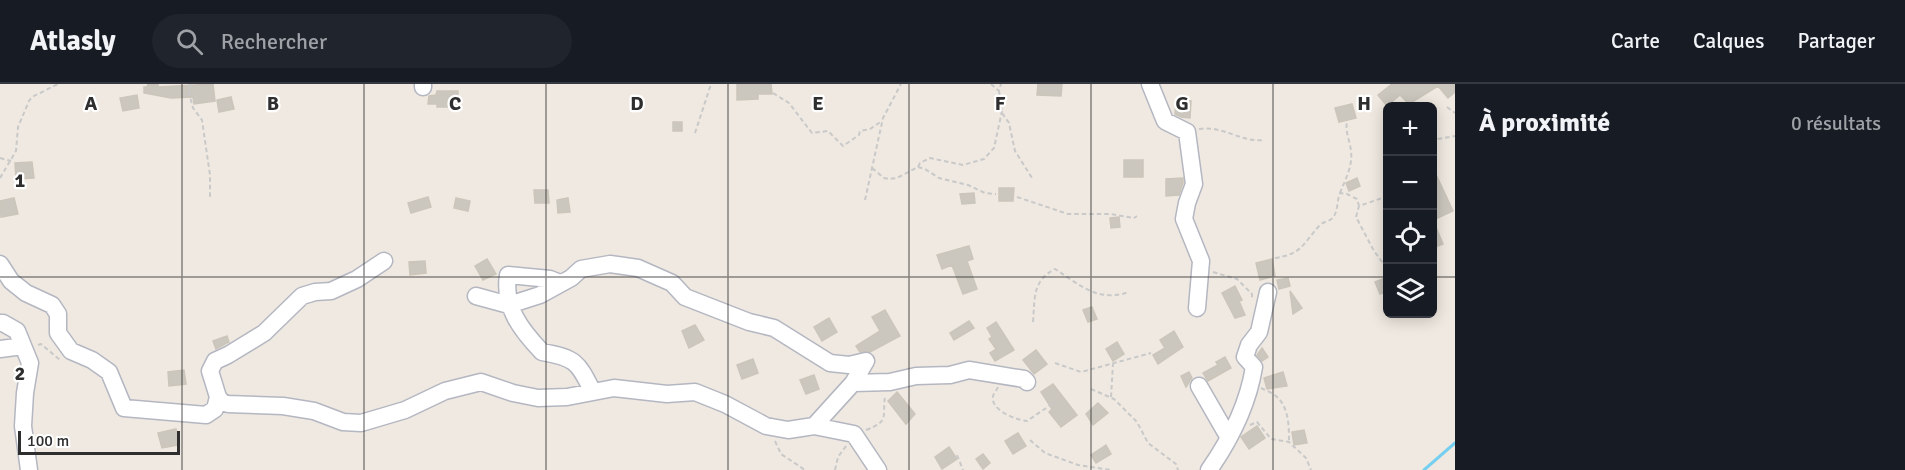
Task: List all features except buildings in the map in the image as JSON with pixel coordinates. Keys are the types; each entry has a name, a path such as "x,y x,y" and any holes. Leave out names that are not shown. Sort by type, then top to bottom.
{"street":[{"path":"1150,84 1165,121 1187,132 1194,184 1186,203 1184,219 1201,261 1197,308"},
{"path":"384,261 357,279 331,291 302,296 264,333 228,356 215,361 210,371 218,397 222,402 283,406 314,411 343,422 361,423 405,410 445,391 481,382 513,393 538,398 567,397 614,388 667,394 695,392 766,426 788,430 814,426 854,434 878,470"},
{"path":"0,264 11,281 26,293 52,305 58,314 58,333 71,351 92,360 109,372 124,408 206,414 215,409 218,397"},
{"path":"476,296 509,305 528,300 581,269 610,264 638,268 672,283 685,297 749,322 774,328 830,363 849,365 866,361 853,384 814,426"},
{"path":"560,283 550,279 508,275 506,285 509,305 515,318 542,352 561,355 579,365 593,392"},
{"path":"1209,470 1232,432 1252,379 1254,367 1245,357 1249,345 1259,332 1268,292"},
{"path":"0,323 16,331 30,363 23,426 29,470"},
{"path":"0,349 23,346"},
{"path":"853,384 886,382 935,374 950,375 969,370 1024,379 1027,382"},
{"path":"1199,386 1232,432"}],"path":[{"path":"0,178 16,151 18,128 29,101 32,97 58,84"},
{"path":"190,84 189,93 193,108 202,120 210,175 210,197"},
{"path":"694,133 711,84"},
{"path":"991,84 999,92"},
{"path":"872,168 884,178 897,178 930,159 963,165 984,159 994,148 1002,111 999,92 1001,84"},
{"path":"865,200 882,121 899,85"},
{"path":"772,93 789,103 813,133 828,131 843,146 859,135 860,131 870,129 882,121"},
{"path":"1447,107 1455,112"},
{"path":"1002,111 1009,123 1015,151 1032,178"},
{"path":"1275,258 1288,256 1301,249 1321,224 1335,215 1340,193 1350,171 1352,156 1346,129 1347,122"},
{"path":"1187,132 1203,128 1220,129 1234,136 1255,141 1265,140"},
{"path":"1437,140 1455,136"},
{"path":"0,158 11,161"},
{"path":"918,167 939,178 968,185 985,193 996,194"},
{"path":"1340,193 1357,200 1359,206 1356,217 1384,264"},
{"path":"1017,198 1068,214 1111,214 1134,218 1137,216"},
{"path":"1359,206 1383,198"},
{"path":"1033,322 1038,282 1044,275 1055,269 1095,292 1107,295 1127,293"},
{"path":"1201,270 1237,279 1252,294 1252,306 1264,316"},
{"path":"23,346 41,344 66,366"},
{"path":"1056,363 1081,372 1151,353"},
{"path":"1111,397 1113,364"},
{"path":"1008,376 993,396 994,402 1004,414 1011,418 1027,422 1055,402"},
{"path":"1252,379 1259,387 1279,399 1287,415 1289,442"},
{"path":"835,470 841,451 854,434 877,426 883,421 886,382"},
{"path":"1091,389 1111,397 1137,422 1148,443 1176,464 1178,470"},
{"path":"1232,432 1257,422 1271,439 1289,442 1306,458 1311,470"},
{"path":"766,426 781,454 805,470"},
{"path":"1030,440 1045,453 1078,465 1111,470"},
{"path":"957,455 963,470"}],"waterway":[{"path":"1424,470 1455,443"}]}
